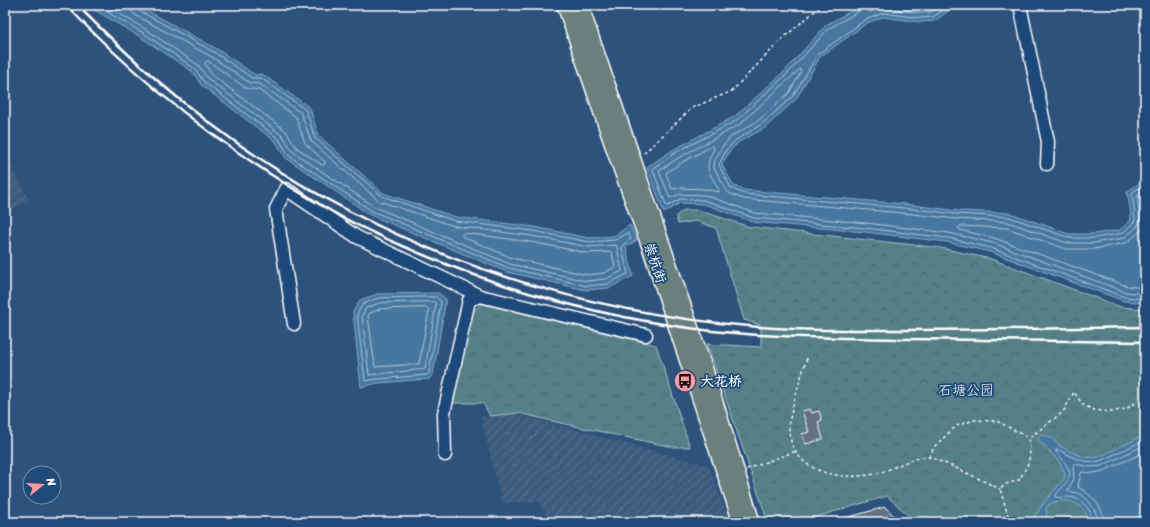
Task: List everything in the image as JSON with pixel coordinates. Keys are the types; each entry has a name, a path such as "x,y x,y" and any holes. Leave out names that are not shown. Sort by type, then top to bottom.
{"main road":[{"name":"崇杭街","path":"565,5 621,169 650,247 741,522"},
{"name":"崇杭街","path":"580,5 706,373 752,522"}],"street":[{"path":"1020,5 1048,142 1047,164"},
{"path":"294,324 276,209 286,189 357,237 480,296 646,335"},
{"path":"445,455 444,413 469,300 480,296"}],"path":[{"path":"634,161 692,108 732,91 782,39 822,5"},
{"path":"807,358 794,402 789,426 792,445 801,460 818,470 838,476 857,477 880,472 910,461 929,457 1000,489 1010,521 1020,522"},
{"path":"1029,438 1063,412 1074,392 1084,405 1094,410 1110,412 1126,409 1145,396"},
{"path":"929,457 935,446 956,426 974,420 997,421 1029,438"},
{"path":"1000,489 1006,484 1019,480 1027,467 1031,455 1029,438"},
{"path":"736,473 796,451"}],"shaded area":[{"path":"5,155 29,200 5,214"},
{"path":"514,413 709,466 730,522 550,522 539,502 502,503 481,417"}],"green space":[{"name":"石塘公园","path":"684,210 698,210 750,227 941,248 991,259 1121,307 1145,309 1145,522 910,522 910,517 887,496 799,522 768,522 707,344 761,347 761,325 744,320 716,228 696,221 678,224 676,216"},
{"path":"482,304 656,345 690,447 674,447 653,443 519,413 490,416 483,403 452,403 459,362 473,311"}],"water":[{"path":"86,5 137,5 217,49 255,75 262,74 310,108 318,135 383,193 456,217 534,227 589,238 614,236 630,225 637,240 626,247 633,276 609,288 586,290 507,272 370,215 286,158 276,142 201,85 193,72 142,38"},
{"path":"862,5 956,5 935,21 920,22 883,17 867,23 820,57 796,99 765,128 739,142 729,152 722,165 734,186 744,190 904,204 958,211 1010,213 1069,234 1094,234 1120,230 1131,220 1127,192 1133,187 1145,182 1145,303 1124,301 990,252 947,242 865,232 753,222 704,204 680,203 664,213 647,167 673,150 734,117 785,71 826,25"},
{"path":"438,293 446,299 433,374 429,379 378,383 361,387 353,312 360,300 377,294"},
{"path":"1044,435 1068,451 1083,457 1094,458 1145,435 1145,522 1089,522 1087,515 1079,505 1074,502 1063,501 1049,504 1046,509 1047,522 1031,522 1043,504 1065,478 1059,462 1038,440 1039,436"}],"building":[{"path":"810,409 812,413 819,411 822,420 818,422 823,439 806,444 802,434 809,432 802,411"},
{"path":"885,507 900,522 838,522 838,520"}],"railway":[{"path":"66,5 128,66 161,94 230,147 266,171 340,216 404,247 459,269 527,293 632,319 730,333 832,338 1145,342"},
{"path":"77,5 156,80 207,121 267,163 330,201 396,234 464,262 533,285 604,304 676,317 768,328 962,330 1145,327"}],"place":[{"name":"大花桥","path":"685,381"}]}
